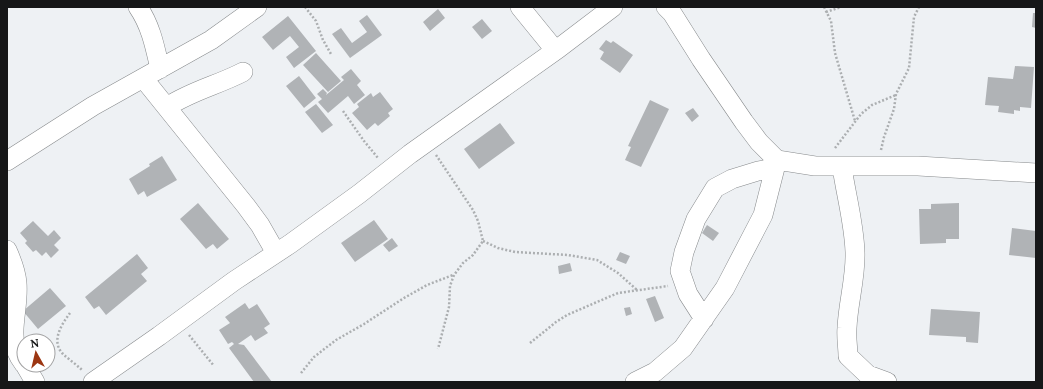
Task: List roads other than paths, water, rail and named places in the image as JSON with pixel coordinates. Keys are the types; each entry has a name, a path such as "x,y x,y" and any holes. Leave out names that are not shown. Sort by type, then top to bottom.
{"street":[{"path":"138,7 154,41 160,69"},
{"path":"7,161 93,106 211,40 257,7"},
{"path":"520,7 555,50"},
{"path":"93,381 276,253 389,171 427,141 613,7"},
{"path":"666,7 672,13 744,122 776,164"},
{"path":"167,107 192,92 229,79 243,72"},
{"path":"143,78 246,206 260,225 276,253"},
{"path":"635,382 655,372 683,348 725,288 763,215 776,164"},
{"path":"704,319 688,294 680,271 684,252 696,219 714,188 732,179 776,164 822,167 918,166 1036,173"},
{"path":"842,167 852,216 855,252 847,328 848,356 868,375 887,382"},
{"path":"7,250 15,266 17,283 13,329 16,351"},
{"path":"30,373 35,382"}]}
